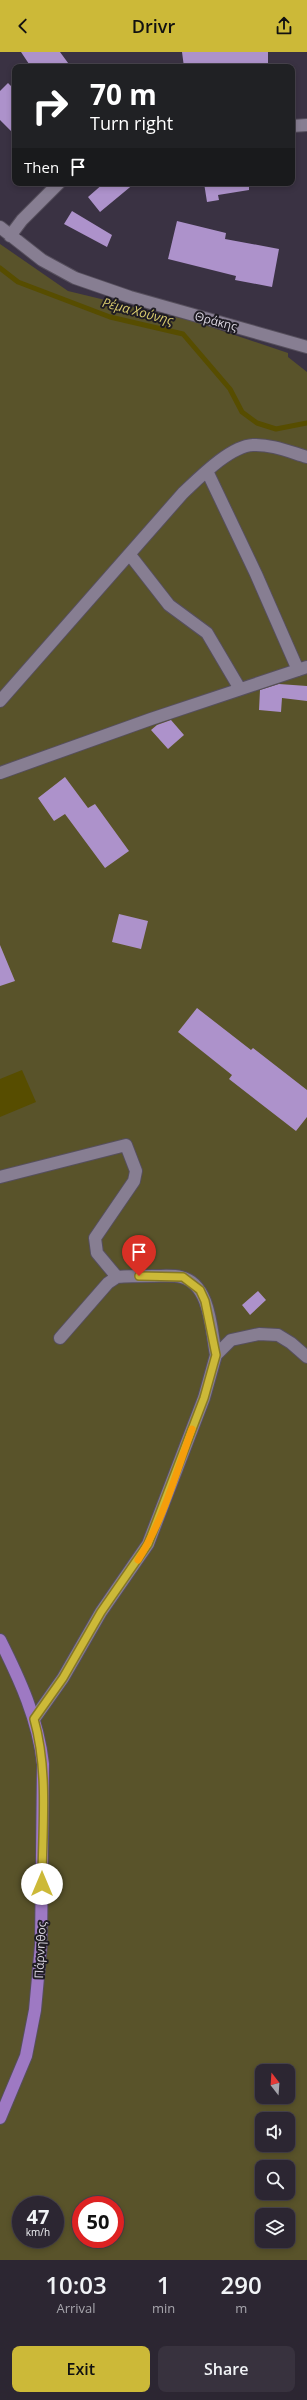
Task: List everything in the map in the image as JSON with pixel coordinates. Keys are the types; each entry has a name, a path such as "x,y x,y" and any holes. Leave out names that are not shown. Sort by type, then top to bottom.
{"main road":[{"name":"Πάρνηθος","path":"0,1640 25,1692 40,1742 43,1764 39,1978 33,2025 26,2056 0,2118"}],"street":[{"path":"295,126 307,125"},
{"path":"10,236 28,214 56,186"},
{"name":"Θράκης","path":"0,227 42,260 75,278 130,297 307,347"},
{"path":"0,701 183,494 207,471 234,452 253,445 277,448 307,457"},
{"path":"0,773 151,718 302,669 207,471"},
{"path":"130,555 168,605 207,633 240,689"},
{"path":"0,1177 126,1145 136,1171 134,1181 99,1232 94,1244 96,1253 117,1278"},
{"path":"34,1719 63,1678 101,1612 148,1544 204,1398 216,1355 205,1301 200,1290 192,1282 183,1277 168,1276 117,1278 108,1283 60,1338"},
{"path":"216,1355 232,1340 259,1334 278,1335 307,1357"}],"shaded area":[{"path":"0,244 68,291 196,322 288,353 288,357 307,372 307,2260 0,2260"},
{"path":"22,1070 36,1102 0,1117 0,1079"}],"building":[{"path":"21,52 60,52 69,64 29,64"},
{"path":"182,52 268,52 268,64 184,64"},
{"path":"8,83 12,87 12,132 0,120 0,91"},
{"path":"101,186 131,186 100,212 88,197"},
{"path":"204,186 249,186 249,190 218,195 219,200 207,202"},
{"path":"72,211 112,235 107,247 64,224"},
{"path":"177,221 226,233 225,239 279,249 272,287 235,280 236,276 168,259"},
{"path":"279,684 307,686 307,701 282,698 281,712 259,710 260,690"},
{"path":"171,720 184,735 168,749 151,730 157,725"},
{"path":"65,777 88,808 95,804 129,851 105,868 65,814 54,821 38,798"},
{"path":"119,914 148,921 141,949 112,942"},
{"path":"0,945 15,981 0,986"},
{"path":"197,1008 251,1050 253,1048 307,1090 307,1117 296,1131 229,1079 232,1075 178,1032"},
{"path":"258,1291 266,1300 250,1315 242,1305"}],"waterway":[{"name":"Ρέμα Χούνης","path":"0,268 18,282 110,317 183,334 230,389 242,412 257,423 276,429 307,423"}],"slow traffic":[{"path":"138,1560 148,1544 159,1519 192,1429"}],"route":[{"path":"42,1884 43,1764 40,1742 34,1719 63,1678 101,1612 148,1544 159,1519 204,1398 216,1355 205,1301 200,1290 192,1282 183,1277 139,1276"}]}
